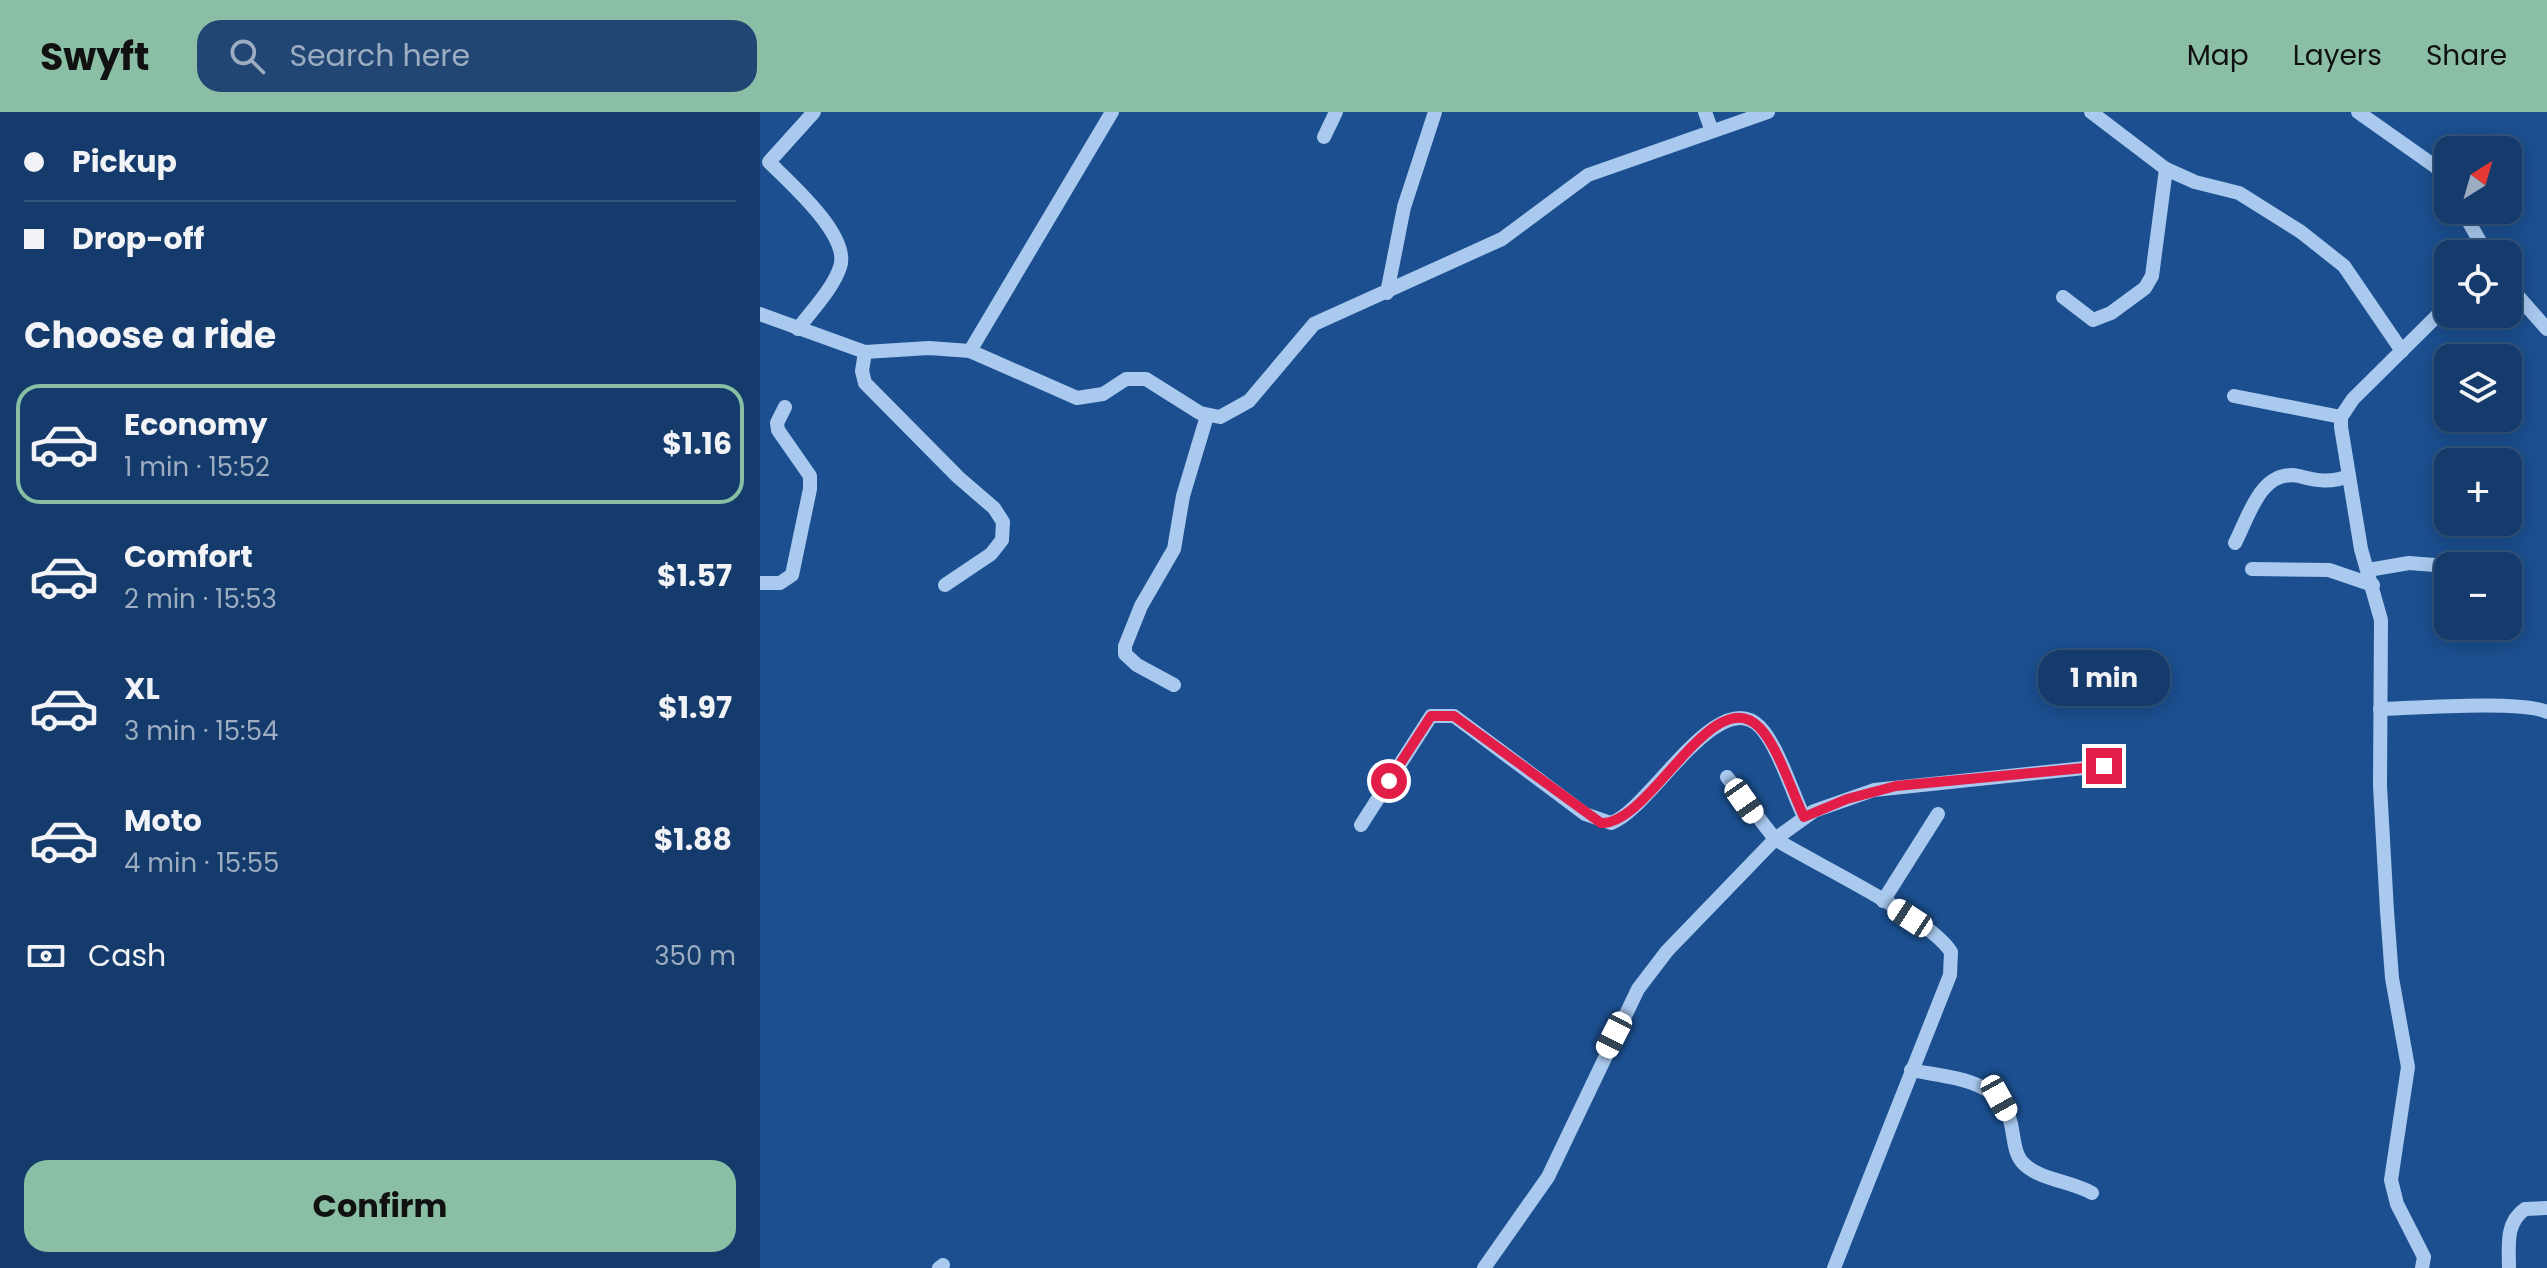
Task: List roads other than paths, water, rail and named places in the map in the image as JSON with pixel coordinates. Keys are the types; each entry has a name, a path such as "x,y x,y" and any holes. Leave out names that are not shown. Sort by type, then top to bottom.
{"street":[{"path":"798,329 836,275 842,257 826,221 765,157 814,112"},
{"path":"970,351 1112,112"},
{"path":"1324,137 1336,112"},
{"path":"1387,293 1404,207 1435,112"},
{"path":"1705,112 1712,131"},
{"path":"760,314 865,352 929,348 970,351 1084,399 1103,394 1126,379 1146,379 1207,416 1229,414 1249,401 1314,324 1502,239 1588,175 1768,112"},
{"path":"2091,112 2166,169 2195,182 2239,193 2301,232 2344,266 2402,351"},
{"path":"2358,112 2434,166"},
{"path":"2063,297 2093,320 2111,313 2145,288 2155,263 2166,169"},
{"path":"2522,301 2547,329"},
{"path":"2422,1268 2424,1257 2397,1204 2391,1180 2408,1067 2392,978 2380,786 2381,620 2349,476 2341,417 2353,399 2434,319"},
{"path":"865,352 865,383 958,477 994,508 1003,522 1002,540 991,554 945,585"},
{"path":"2234,396 2341,417"},
{"path":"760,583 780,583 792,575 810,489 810,476 778,430 777,423 785,407"},
{"path":"1174,685 1137,665 1125,654 1125,646 1137,614 1174,549 1183,496 1207,416"},
{"path":"2235,543 2260,494 2272,479 2283,474 2334,481 2349,476"},
{"path":"2368,570 2409,563 2434,565"},
{"path":"2252,569 2329,570 2373,585"},
{"path":"2380,709 2479,706 2536,708 2547,712"},
{"path":"1361,825 1431,716 1454,716 1585,814 1611,823 1634,808 1706,733 1729,718 1739,716 1749,719 1766,736 1804,817"},
{"path":"1484,1268 1548,1177 1638,989 1667,951 1775,839 1804,817 1847,799 1896,786 2104,766"},
{"path":"1727,777 1775,839 1883,901 1936,936 1951,952 1950,975 1834,1268"},
{"path":"1883,901 1938,814"},
{"path":"1911,1070 1988,1088 1999,1098 2010,1118 2017,1153 2025,1166 2092,1193"},
{"path":"2509,1268 2509,1239 2515,1218 2525,1209 2547,1208"}]}
